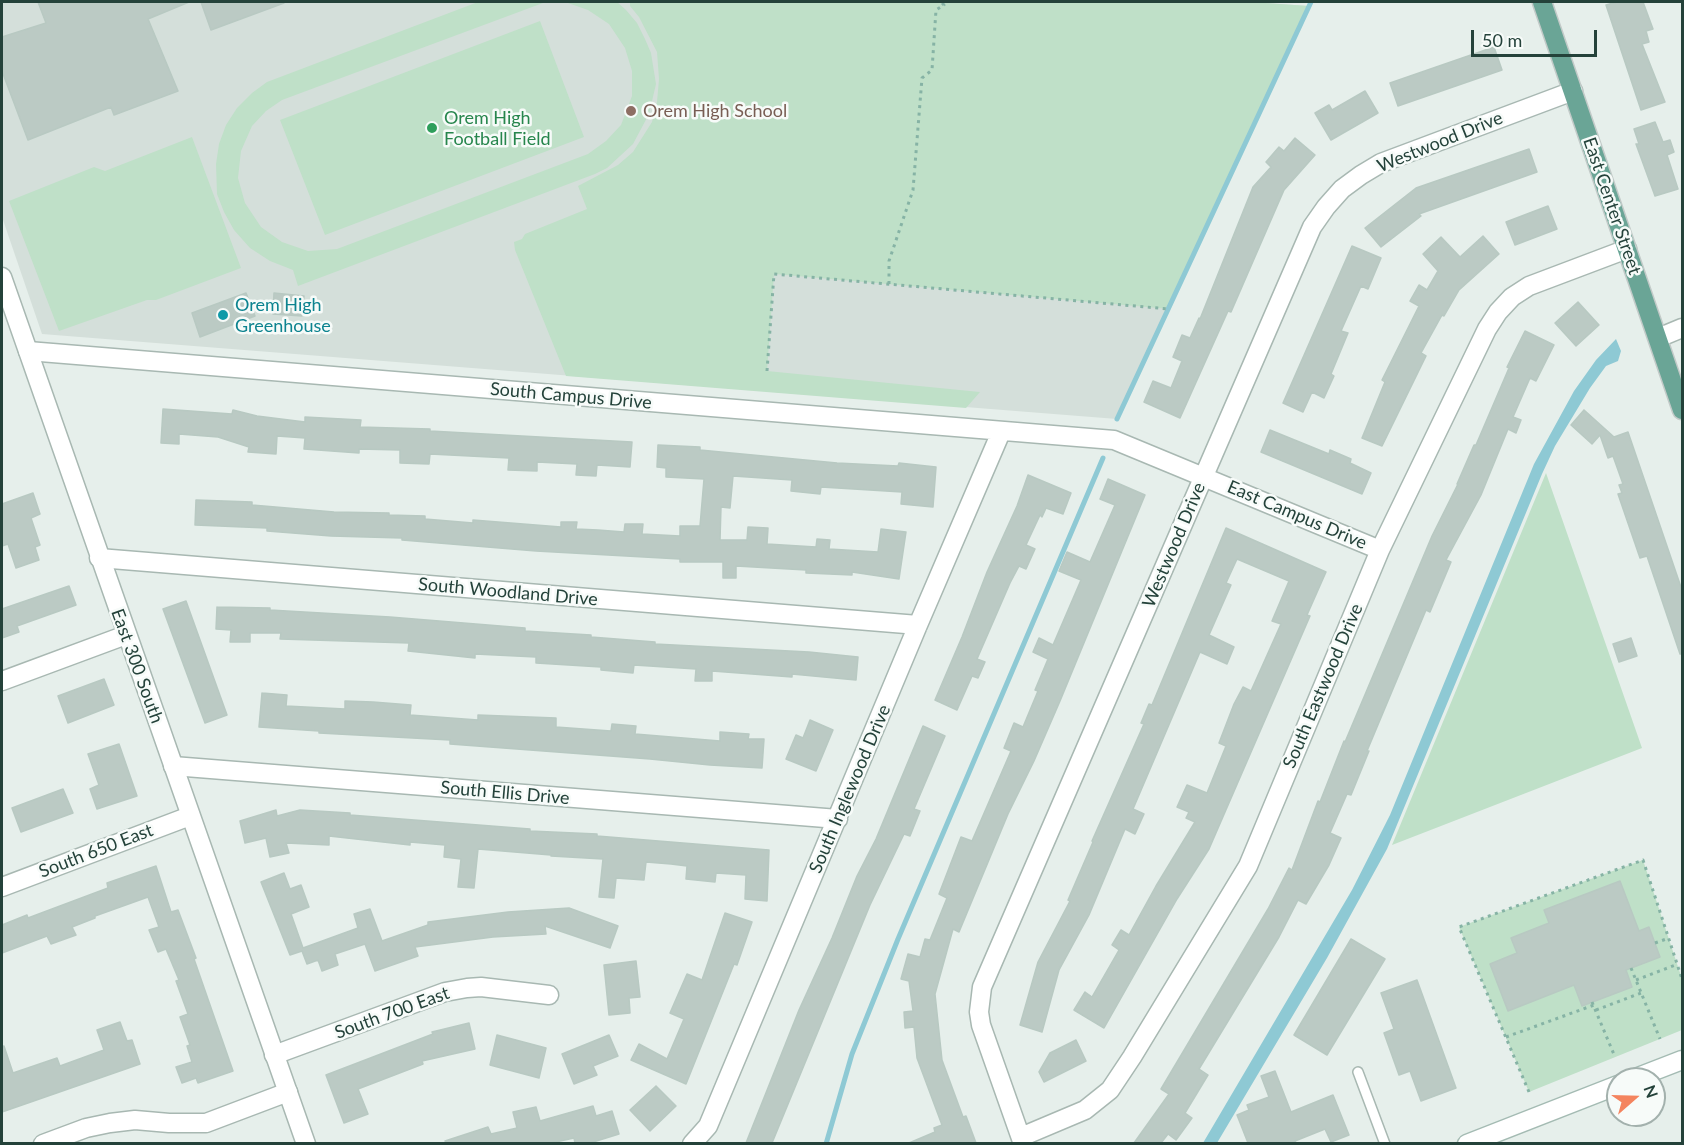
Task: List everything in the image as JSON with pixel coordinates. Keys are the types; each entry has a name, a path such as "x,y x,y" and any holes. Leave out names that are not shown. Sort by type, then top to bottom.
{"main road":[{"name":"East Center Street","path":"1542,2 1683,410"}],"street":[{"name":"Westwood Drive","path":"1022,1140 981,1025 979,1012 982,987 1312,227 1342,189 1381,163 1572,91"},
{"name":"South Eastwood Drive","path":"1022,1140 1085,1110 1110,1090 1248,866 1380,550 1487,329 1498,312 1512,297 1529,286 1627,249"},
{"name":"East 300 South","path":"2,277 288,1092"},
{"path":"1658,338 1683,328"},
{"name":"South Campus Drive","path":"28,351 1114,440"},
{"name":"South Inglewood Drive","path":"692,1143 708,1126 1001,432"},
{"name":"East Campus Drive","path":"1114,440 1380,550"},
{"name":"South Woodland Drive","path":"99,558 918,625"},
{"path":"2,681 126,635"},
{"name":"South Ellis Drive","path":"173,766 838,819"},
{"name":"South 650 East","path":"2,887 190,816"},
{"name":"South 700 East","path":"274,1056 445,992 481,987 549,995"},
{"path":"1665,1067 1683,1060"},
{"path":"1467,1143 1606,1090"},
{"path":"43,1143 86,1128 110,1123 135,1120 206,1123 288,1092 306,1143"}],"lane":[{"path":"1358,1072 1385,1143"}],"path":[{"path":"889,284 889,261 912,190 922,78 932,70 936,10 944,5 941,2"},
{"path":"767,371 774,274 1169,309"},
{"path":"1528,1092 1459,927 1642,860 1683,979"},
{"path":"1655,943 1669,938"},
{"path":"1636,980 1677,964"},
{"path":"1631,968 1660,1039"},
{"path":"1596,1010 1641,993"},
{"path":"1506,1037 1593,1004 1615,1057"}],"shaded area":[{"name":"Orem High School","path":"2,2 1251,2 1309,6 1117,419 42,334 2,217"}],"green space":[{"path":"478,2 565,2 617,2 637,23 645,39 651,53 656,84 649,114 633,144 607,168 298,286 293,270 270,261 250,248 234,230 217,194 216,164 219,144 226,125 237,108 267,82","holes":["565,2 588,10 609,24 625,48 632,71 632,96 621,125 606,141 588,154 337,249 308,251 282,242 261,227 245,203 238,178 241,151 252,126 266,111 282,100 543,3"]},
{"path":"630,2 1251,2 1309,6 1169,309 774,274 767,371 980,392 966,408 566,376 515,250 514,242 522,239 525,234 587,209 578,186 618,165 633,152 652,122 659,79 657,52 639,17 630,6"},
{"name":"Orem High Football Field","path":"540,21 584,137 325,235 280,120"},
{"path":"192,137 241,268 156,300 147,300 59,331 9,201 94,167 105,171"},
{"path":"1546,473 1642,748 1392,845"},
{"path":"1643,860 1682,979 1682,1030 1529,1092 1459,927"}],"water":[{"path":"1616,339 1621,351 1618,361 1606,366 1590,388 1555,446 1542,474 1387,849 1327,958 1217,1143 1203,1143 1352,890 1390,815 1534,464 1574,391 1596,360"}],"building":[{"path":"38,2 189,2 148,19 178,91 114,115 111,107 28,140 2,71 2,37 46,23"},
{"path":"201,2 283,2 284,3 211,30"},
{"path":"1617,2 1643,2 1653,29 1646,31 1649,42 1642,44 1665,102 1641,110 1606,5"},
{"path":"1494,47 1502,70 1398,106 1390,83"},
{"path":"1365,91 1378,113 1331,140 1315,113 1329,105 1332,110"},
{"path":"1655,122 1663,142 1670,140 1674,152 1667,155 1678,189 1655,196 1636,144 1639,144 1634,129"},
{"path":"1295,138 1315,155 1284,190 1231,312 1228,311 1180,418 1144,402 1153,381 1171,388 1182,361 1173,357 1182,335 1190,338 1200,319 1253,187 1271,167 1266,162 1279,147 1284,151"},
{"path":"1529,149 1537,172 1419,214 1421,216 1381,247 1365,228 1416,188"},
{"path":"1548,206 1557,229 1515,245 1506,222"},
{"path":"1483,236 1499,254 1459,290 1444,316 1442,315 1421,353 1426,356 1382,446 1362,438 1385,382 1382,380 1419,306 1410,301 1419,285 1427,290 1438,271 1423,254 1441,237 1460,257"},
{"path":"1352,246 1381,258 1368,289 1361,286 1341,331 1348,333 1324,398 1312,392 1303,412 1283,403"},
{"name":"Orem High Greenhouse","path":"246,293 255,316 200,337 192,313"},
{"path":"274,293 304,296 302,316 273,314"},
{"path":"1578,302 1599,325 1576,346 1555,323"},
{"path":"1525,331 1554,345 1536,381 1530,378 1513,417 1521,420 1516,433 1508,429 1481,495 1446,560 1451,562 1430,612 1426,610 1351,795 1347,794 1330,833 1341,838 1329,865 1306,904 1298,900 1279,937 1199,1069 1208,1075 1185,1113 1192,1118 1176,1140 1168,1134 1161,1143 1134,1143 1169,1094 1161,1089 1268,909 1289,868 1292,870 1318,801 1320,802 1432,536 1458,484 1474,445 1476,445 1509,368 1507,367"},
{"path":"163,409 232,414 233,410 257,416 305,422 305,417 361,420 360,427 430,429 430,431 632,442 630,467 597,465 596,476 576,475 577,464 537,462 537,471 508,470 509,458 430,454 429,464 400,463 400,450 359,449 359,453 304,449 305,438 277,436 276,454 248,452 249,447 218,437 179,434 179,444 161,443"},
{"path":"1584,410 1614,437 1628,432 1683,593 1683,654 1680,654 1647,556 1640,558 1618,494 1622,493 1619,485 1623,484 1613,456 1608,458 1600,435 1592,444 1571,425"},
{"path":"1270,430 1329,454 1330,450 1351,459 1350,463 1371,473 1362,494 1261,452"},
{"path":"658,445 700,447 700,450 837,463 898,466 899,463 936,467 933,507 901,504 902,492 821,487 820,494 791,491 792,480 733,476 730,508 721,507 720,540 747,540 748,527 768,528 767,544 816,547 817,539 830,540 829,549 878,552 881,529 906,532 899,579 852,572 852,575 806,573 806,570 736,566 736,578 723,578 723,562 680,562 680,559 536,551 402,540 402,538 331,536 267,531 267,528 195,525 196,500 252,502 252,505 334,512 389,513 389,515 425,516 425,519 473,523 473,520 561,527 561,522 577,522 576,529 624,532 625,524 643,524 642,534 680,536 680,526 700,526 704,479 666,477 666,468 657,467"},
{"path":"1028,475 1071,493 1063,514 1046,508 1042,517 1040,515 1026,545 1035,549 1026,569 1019,566 1010,583 977,659 985,662 978,678 972,676 957,710 935,700"},
{"path":"1108,479 1145,495 1060,701 1008,814 959,932 953,929 935,994 942,1060 963,1117 966,1116 976,1143 909,1143 935,1132 934,1128 942,1125 917,1058 914,1027 905,1028 904,1012 913,1011 909,981 901,979 908,954 920,957 925,939 930,940 947,898 939,894 961,837 972,841 1011,751 1004,748 1014,723 1023,727 1048,659 1033,652 1039,638 1053,645 1081,580 1059,571 1067,552 1090,562 1115,505 1100,499"},
{"path":"33,493 40,514 31,518 40,545 35,547 39,560 16,568 8,544 2,546 2,504"},
{"path":"1226,528 1326,572 1307,615 1310,616 1209,849 1177,899 1104,1028 1074,1010 1085,992 1092,997 1119,950 1112,945 1121,930 1129,935 1195,822 1186,818 1189,812 1177,807 1187,785 1207,793 1226,746 1219,743 1234,704 1243,687 1251,691 1281,624 1272,621 1289,581 1237,559 1226,583 1231,585 1209,635 1234,647 1227,664 1200,652 1133,809 1144,814 1135,834 1125,829 1089,915 1059,970 1042,1032 1020,1025 1038,962 1070,901 1068,900 1092,841 1144,724 1141,723 1149,704 1152,705"},
{"path":"69,586 76,605 17,626 19,632 2,638 2,609"},
{"path":"186,601 227,715 205,723 163,609"},
{"path":"217,607 270,608 270,610 390,617 525,628 525,631 591,635 591,637 655,642 655,644 809,652 858,657 856,680 792,674 792,677 712,671 712,681 695,681 696,669 634,665 633,673 601,670 601,667 536,663 536,657 475,654 475,658 408,651 409,643 280,639 281,633 250,633 250,642 230,642 231,630 216,629"},
{"path":"1631,638 1637,656 1619,662 1613,644"},
{"path":"104,679 114,705 68,723 58,696"},
{"path":"262,693 287,695 286,706 345,709 345,701 373,702 411,705 410,715 478,720 478,715 556,718 556,727 611,731 612,724 636,726 635,734 720,741 720,732 749,734 748,739 764,739 762,768 450,744 450,740 319,733 319,731 259,727"},
{"path":"810,720 833,730 816,771 786,759 796,735 803,738"},
{"path":"923,726 945,736 914,809 920,811 910,836 904,834 870,905 772,1143 746,1143 799,1010 857,876 876,839"},
{"path":"119,744 137,796 97,809 90,789 99,785 88,754"},
{"path":"63,789 73,813 21,832 12,808"},
{"path":"276,810 277,816 300,810 350,813 350,815 530,829 530,831 597,834 597,836 769,850 767,901 745,899 746,875 716,873 715,882 686,879 687,866 671,864 646,862 644,880 616,878 614,898 599,897 603,859 478,849 474,888 458,887 461,859 444,857 445,845 410,842 410,845 329,836 329,845 286,843 289,853 270,857 266,838 245,843 240,821"},
{"path":"156,866 171,912 178,910 233,1071 198,1083 196,1078 182,1083 176,1067 192,1062 187,1046 190,1045 180,1017 188,1014 176,981 179,980 166,949 158,952 149,930 159,927 148,897 72,927 76,935 51,944 47,936 2,953 2,925 27,915 28,918 108,888 107,883"},
{"path":"284,873 290,889 301,885 309,907 291,914 303,948 358,928 354,914 370,909 382,941 428,925 428,922 508,912 569,908 618,926 610,948 545,926 546,934 493,937 415,947 418,956 375,971 365,944 335,954 338,965 322,971 318,960 307,964 302,951 290,955 261,882"},
{"path":"1620,881 1639,931 1649,927 1660,957 1626,970 1632,987 1582,1006 1574,985 1508,1011 1490,964 1517,953 1511,938 1549,923 1544,910"},
{"path":"725,913 752,922 737,965 734,964 686,1084 631,1060 639,1044 667,1059 684,1019 670,1013 687,974 702,980"},
{"path":"1351,939 1385,959 1327,1055 1294,1035"},
{"path":"636,961 640,997 629,998 630,1013 609,1015 604,965"},
{"path":"1417,980 1456,1088 1421,1101 1410,1071 1399,1075 1384,1033 1394,1029 1381,993"},
{"path":"120,1022 127,1041 132,1040 140,1064 2,1112 2,1047 4,1046 13,1073 57,1058 60,1066 104,1050 97,1030"},
{"path":"469,1023 475,1049 422,1061 423,1064 358,1089 368,1114 344,1123 326,1075 433,1034 432,1032"},
{"path":"497,1035 546,1048 539,1078 490,1065"},
{"path":"609,1035 618,1056 593,1066 597,1075 574,1084 562,1054"},
{"path":"1076,1040 1086,1061 1044,1082 1039,1072 1050,1053"},
{"path":"1275,1071 1291,1112 1333,1095 1349,1135 1331,1142 1325,1129 1295,1141 1296,1143 1248,1143 1237,1115 1249,1110 1247,1105 1269,1097 1261,1076"},
{"path":"656,1086 676,1106 650,1131 630,1110"},
{"path":"593,1106 596,1116 612,1111 619,1134 590,1143 575,1143 574,1138 551,1143 446,1143 445,1141 488,1127 491,1134 517,1128 513,1112 536,1107 540,1121"}],"waterway":[{"path":"1117,419 1311,2"},
{"path":"826,1144 852,1054 898,939 1103,458"}],"place":[{"name":"Orem High School","path":"631,111"},
{"name":"Orem High Football Field","path":"432,128"},
{"name":"Orem High Greenhouse","path":"223,315"}]}
